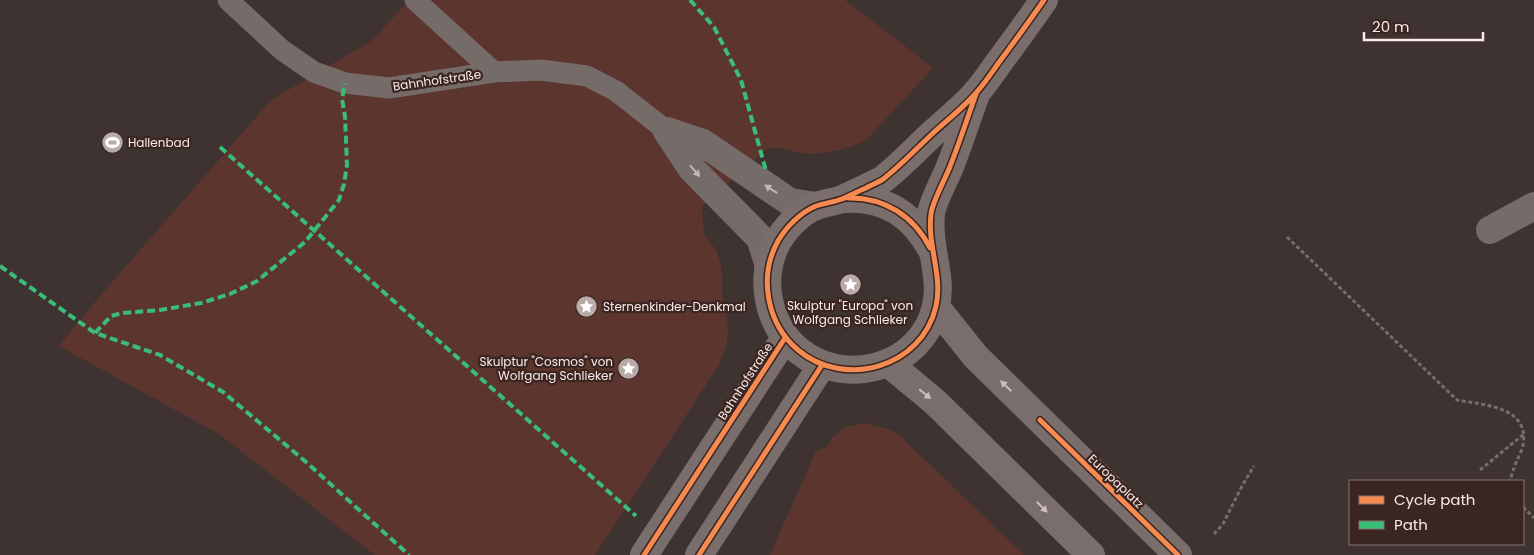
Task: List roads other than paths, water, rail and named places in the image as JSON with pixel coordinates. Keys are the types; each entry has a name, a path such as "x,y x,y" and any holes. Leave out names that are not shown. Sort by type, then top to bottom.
{"main road":[{"name":"Bahnhofstraße","path":"644,555 785,338 778,327 769,304 767,278 769,266 778,241 785,231 804,212 816,206 843,199 881,181 976,94 1044,0"},
{"name":"Bahnhofstraße","path":"936,307 939,289 938,270 933,252 931,213 976,94"},
{"path":"843,199 861,198 880,202 897,210 912,221 924,236 933,252"},
{"path":"785,338 802,353 822,364 848,370 862,370 888,363 909,349 918,340 936,307"},
{"name":"Europaplatz","path":"936,307 976,358 1178,555"},
{"path":"888,363 935,402 1091,555"},
{"path":"699,555 822,364"}],"street":[{"name":"Bahnhofstraße","path":"667,131 703,143 790,202 816,206"},
{"name":"Bahnhofstraße","path":"667,131 692,169 760,238 769,266"},
{"path":"1490,230 1534,206"}],"lane":[{"name":"Bahnhofstraße","path":"228,0 282,50 314,72 345,83 390,88 494,72 541,70 587,76 616,91 667,131"},
{"name":"Bahnhofstraße","path":"415,0 494,72"}],"place":[{"name":"Hallenbad","path":"112,142"},
{"name":"Skulptur \"Europa\" von Wolfgang Schlieker","path":"850,284"},
{"name":"Sternenkinder-Denkmal","path":"587,306"},
{"name":"Skulptur \"Cosmos\" von Wolfgang Schlieker","path":"629,368"}]}
